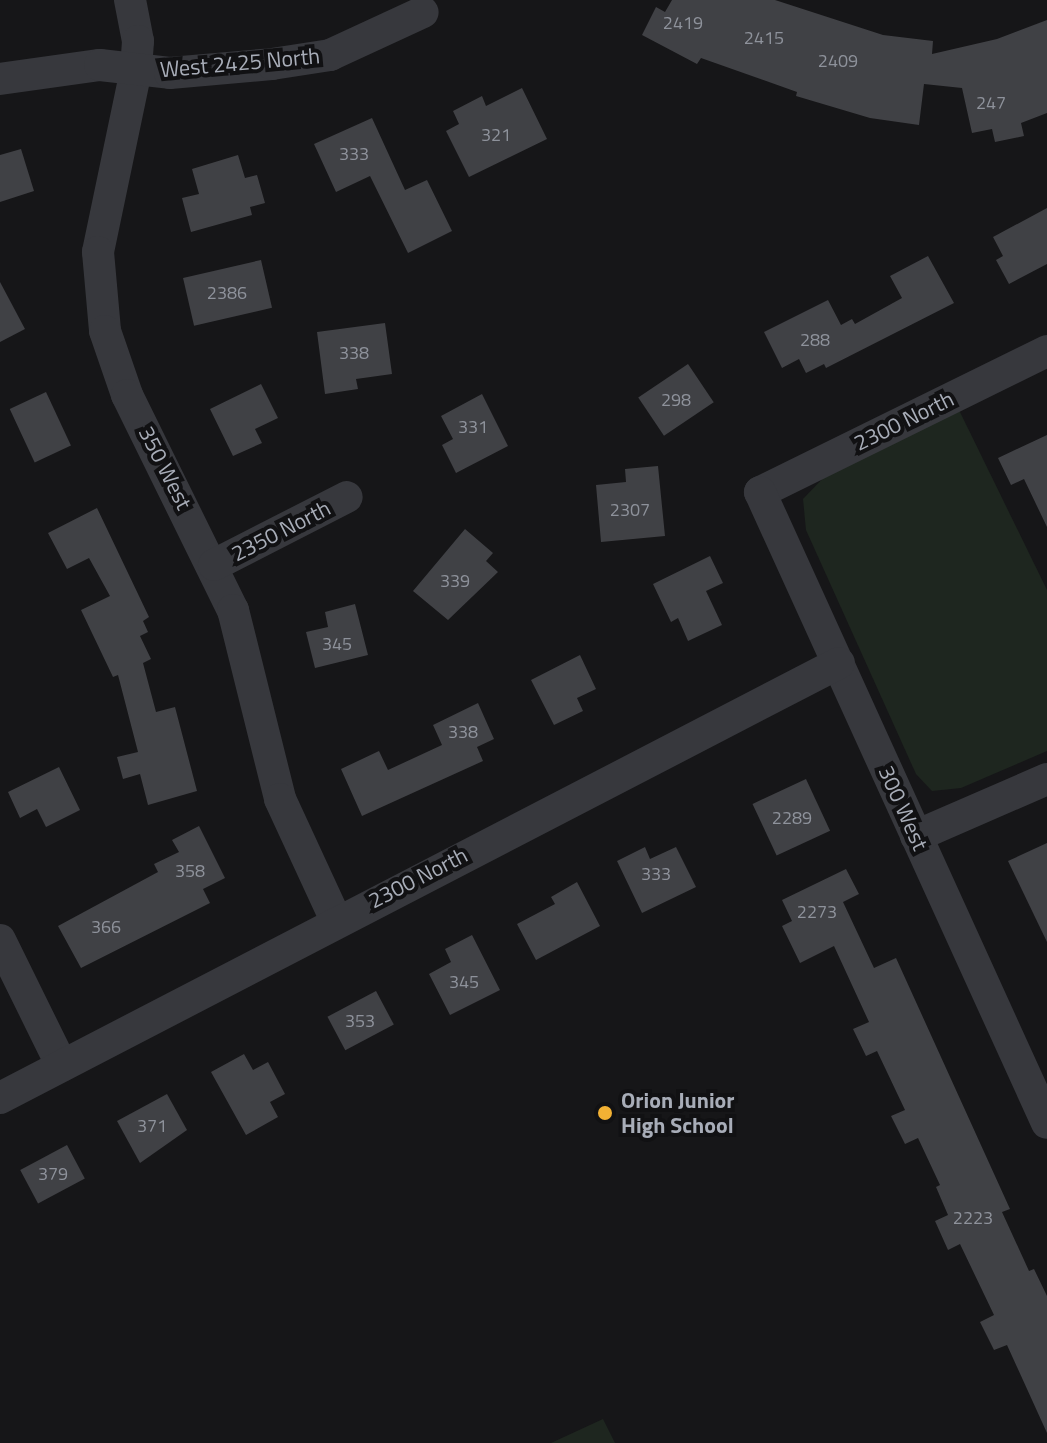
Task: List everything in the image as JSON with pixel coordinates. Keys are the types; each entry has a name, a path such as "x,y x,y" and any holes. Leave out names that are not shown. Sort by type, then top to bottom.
{"street":[{"name":"350 West","path":"130,0 138,41 136,70 98,252 105,331 127,395 214,565 247,660 280,799 336,920"},
{"name":"West 2425 North","path":"0,79 100,65 170,73 330,55 423,12"},
{"name":"2300 North","path":"760,492 1047,351"},
{"name":"300 West","path":"760,492 1047,1123"},
{"name":"2350 North","path":"214,565 347,497"},
{"name":"2300 North","path":"0,1098 336,920 839,663"},
{"path":"916,836 1047,779"},
{"path":"0,940 62,1066"}],"shaded area":[{"path":"959,410 1047,590 1047,751 961,788 932,791 916,774 806,530 803,499 828,473"},
{"path":"603,1419 615,1443 551,1443"}],"building":[{"path":"672,0 775,0 883,35 933,41 932,54 997,39 1047,20 1047,113 1021,123 1024,136 995,142 992,129 972,133 962,88 924,84 919,125 870,118 796,96 797,92 701,58 697,64 642,35 656,7 665,12"},
{"path":"522,88 547,139 469,177 446,131 459,124 453,111 482,96 486,106"},
{"path":"372,118 405,190 427,180 452,231 408,253 370,176 336,192 314,144"},
{"path":"21,149 34,191 0,202 0,155"},
{"path":"238,155 245,178 257,175 265,203 250,207 252,215 191,232 182,198 199,194 192,169"},
{"path":"1047,208 1047,264 1009,284 996,260 1003,256 993,237"},
{"path":"928,256 954,303 826,368 824,364 806,373 799,359 782,368 764,332 828,300 841,325 852,319 855,324 902,298 890,276"},
{"path":"261,260 272,308 194,326 183,278"},
{"path":"0,282 25,329 0,342"},
{"path":"385,323 392,374 356,379 358,389 325,394 317,332"},
{"path":"688,364 714,402 664,436 638,398"},
{"path":"261,384 278,418 255,429 262,443 233,456 210,409"},
{"path":"46,392 71,445 35,462 10,409"},
{"path":"482,394 508,446 456,473 442,445 453,439 441,416"},
{"path":"1047,435 1047,527 1024,479 1011,485 998,458"},
{"path":"658,466 665,536 601,542 596,485 626,482 625,469"},
{"path":"97,508 149,617 143,621 148,632 140,636 151,659 143,663 156,712 175,707 197,791 148,805 140,774 123,779 117,757 138,752 118,675 113,677 81,610 110,596 89,558 67,569 48,533"},
{"path":"465,529 493,553 486,561 498,572 448,620 413,591"},
{"path":"710,556 723,583 706,591 722,625 688,641 678,618 671,622 653,584"},
{"path":"355,604 368,655 315,668 306,632 328,627 325,612"},
{"path":"580,655 596,689 577,698 583,711 554,725 531,680"},
{"path":"478,703 494,739 477,747 483,761 362,816 341,769 379,751 388,770 442,745 433,725"},
{"path":"59,767 80,810 46,827 37,809 20,818 8,792"},
{"path":"806,779 830,831 777,856 753,804"},
{"path":"199,826 225,878 203,889 210,903 81,968 58,926 158,872 154,864 179,852 172,840"},
{"path":"1047,843 1047,942 1008,861"},
{"path":"645,847 650,859 676,847 696,887 642,913 617,861"},
{"path":"846,869 859,894 843,902 874,968 896,958 1010,1209 1002,1212 1029,1271 1034,1269 1047,1296 1047,1433 1007,1345 994,1350 980,1322 994,1315 960,1244 948,1250 935,1221 948,1215 936,1187 940,1185 918,1138 905,1144 891,1116 905,1110 877,1051 866,1056 853,1029 869,1022 834,946 800,963 782,926 792,921 782,900"},
{"path":"577,882 600,926 536,960 517,924 555,904 551,897"},
{"path":"472,935 500,990 450,1015 429,974 451,962 445,949"},
{"path":"376,991 394,1025 345,1050 327,1017"},
{"path":"244,1054 253,1070 268,1062 285,1094 270,1102 278,1117 246,1135 211,1072"},
{"path":"167,1094 187,1130 140,1163 117,1121"},
{"path":"67,1145 85,1179 38,1203 20,1170"}],"place":[{"name":"Orion Junior High School","path":"605,1113"}]}
